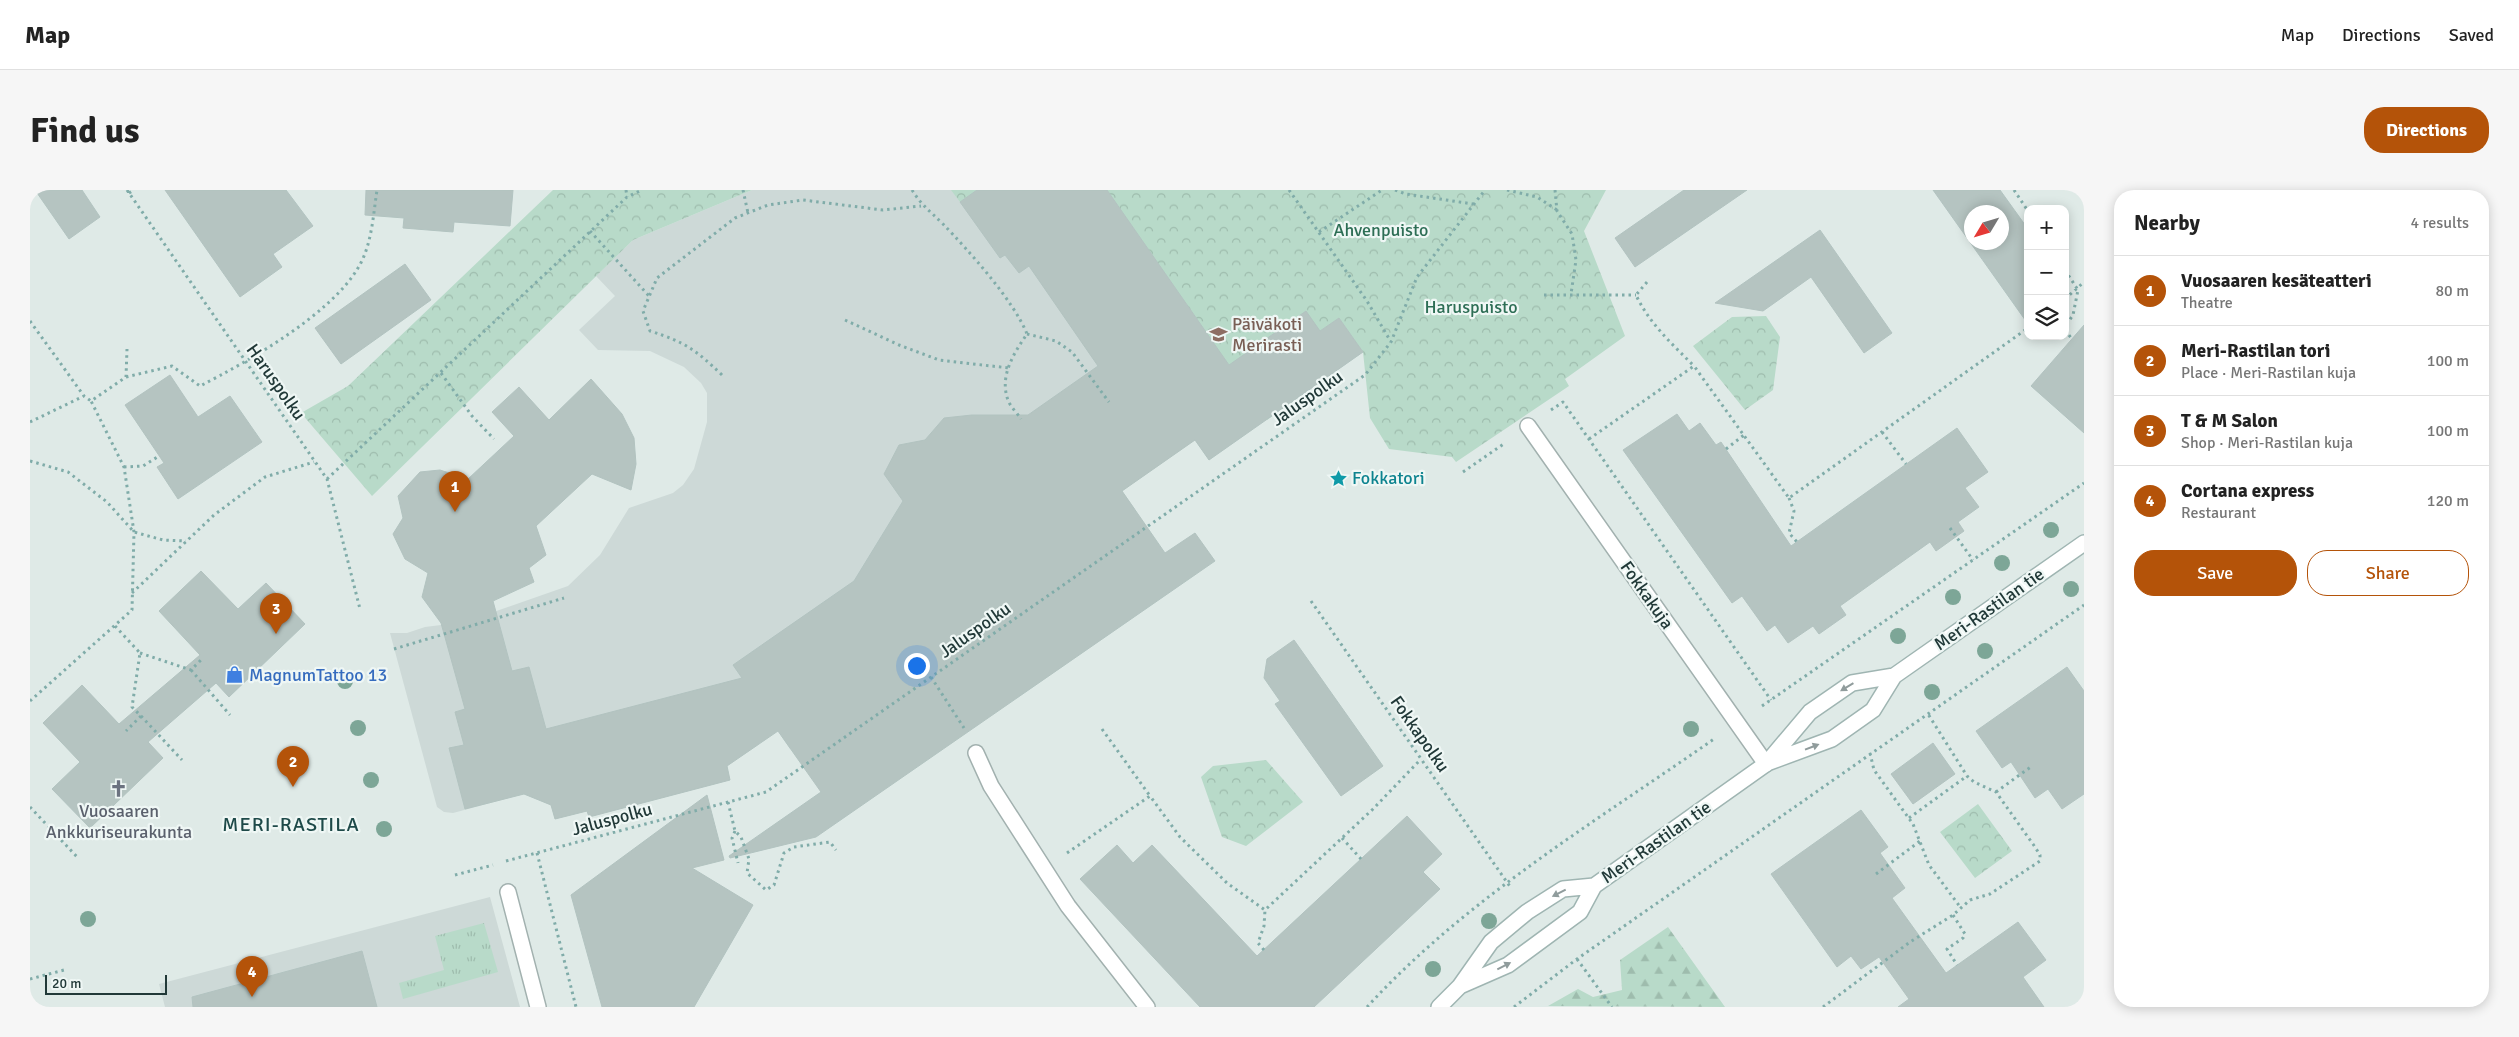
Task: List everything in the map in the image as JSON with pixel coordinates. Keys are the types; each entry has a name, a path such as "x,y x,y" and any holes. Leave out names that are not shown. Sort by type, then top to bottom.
{"street":[{"name":"Fokkakuja","path":"1528,426 1766,764"},
{"name":"Meri-Rastilan tie","path":"1766,764 1832,739 1873,710 1894,676 2084,543"},
{"name":"Meri-Rastilan tie","path":"1460,986 1508,965 1580,912 1594,886 1766,764 1810,712 1852,683 1894,676"},
{"path":"976,753 991,786 1068,906 1147,1007"},
{"name":"Meri-Rastilan tie","path":"1438,1007 1460,986 1491,942 1528,912 1562,889 1594,886"},
{"path":"508,892 538,1007"}],"path":[{"path":"128,192 134,190"},
{"path":"91,401 126,377 172,366 200,386 246,362 310,317 338,293 358,268 369,243 377,190"},
{"path":"626,190 627,197"},
{"path":"326,479 441,374 627,197 642,190"},
{"path":"743,190 748,213"},
{"path":"912,190 921,206 942,223 1020,316 1027,334"},
{"path":"1289,190 1367,301 1391,342"},
{"path":"1319,232 1382,190"},
{"path":"1395,190 1406,194 1474,204"},
{"name":"Jaluspolku","path":"455,875 766,792 1365,375 1391,342 1417,277 1485,190"},
{"path":"1507,190 1537,197 1557,211 1572,234 1576,260 1571,294"},
{"path":"1555,190 1557,211"},
{"path":"2014,190 2024,205"},
{"name":"Haruspolku","path":"128,192 326,479 360,609"},
{"path":"722,375 697,350 673,338 650,330 643,310 657,278 735,218 768,205 803,200 882,210 921,206"},
{"path":"590,231 650,296"},
{"path":"2069,276 2078,290 2073,315 2069,322"},
{"path":"1544,295 1636,295 1648,282"},
{"path":"2069,296 2078,290 2084,282"},
{"path":"1636,295 1642,308 1658,330 1694,366 1789,498 1794,511 1789,533 1797,542"},
{"path":"845,320 899,346 939,360 1008,368"},
{"path":"30,321 84,396 91,401 124,467 134,532 132,610 30,702"},
{"path":"1789,498 2024,331"},
{"path":"1021,419 1008,400 1004,382 1013,354 1027,334"},
{"path":"1027,334 1056,341 1072,352 1109,402"},
{"path":"2069,335 2072,339"},
{"path":"126,377 127,349"},
{"path":"1589,439 1694,366"},
{"path":"441,374 472,416 494,439"},
{"path":"30,422 84,396"},
{"path":"1882,432 1906,464"},
{"path":"1726,448 1744,436"},
{"path":"124,467 143,466 159,456"},
{"path":"30,461 68,472 107,502 134,532 163,540 186,542"},
{"path":"132,593 214,514 264,476 314,462"},
{"path":"1772,700 2084,483"},
{"path":"1950,528 1973,560"},
{"path":"394,649 564,598"},
{"name":"Fokkapolku","path":"1311,601 1508,883"},
{"path":"1514,1007 1577,958 2084,605"},
{"path":"115,626 140,654 191,670 230,715"},
{"path":"140,654 132,707 182,760"},
{"path":"191,670 203,658"},
{"path":"931,677 965,729 976,753"},
{"path":"1823,1007 1910,942 1953,915 1970,900 1990,894 2040,861 2040,855 2035,847 1996,792 1974,782 1967,776 1928,714"},
{"path":"126,731 141,716"},
{"path":"1102,729 1180,836 1220,876 1265,910"},
{"path":"1367,1007 1388,984 1438,938 1508,883 1711,741"},
{"path":"1871,754 1874,770 1908,818 1920,841 1929,866 1961,908"},
{"path":"1264,950 1258,943 1264,926 1265,910 1342,838 1421,759"},
{"path":"1996,792 2032,766"},
{"path":"1908,818 1967,776"},
{"path":"1044,868 1150,796"},
{"path":"728,802 735,831 741,837 749,859 747,872 766,890 774,885 784,853 794,847 830,842 836,850"},
{"path":"30,807 79,859"},
{"path":"735,831 732,838 738,863"},
{"path":"1342,838 1361,859"},
{"path":"1876,874 1920,841"},
{"path":"537,853 576,1007"},
{"path":"1953,915 1965,934 1963,938 1947,949 1957,965"},
{"path":"1577,958 1612,1007"},
{"path":"30,979 64,970"}],"shaded area":[{"path":"752,190 1250,190 1363,352 1209,460 1195,440 1122,491 1135,509 790,749 769,718 758,745 727,766 730,780 589,817 587,811 555,819 551,805 524,794 453,813 444,812 437,807 390,633 407,633 425,627 465,622 568,586 600,555 629,508 673,493 683,485 694,469 707,422 707,393 701,383 684,367 650,351 598,350 579,330 615,296 596,276 633,240"},
{"path":"490,897 520,1007 165,1007 159,984"}],"green space":[{"path":"553,190 752,190 633,240 372,496 301,413 348,386"},
{"path":"951,190 977,190 960,202"},
{"name":"Haruspuisto","path":"1107,190 1606,190 1584,231 1625,336 1565,379 1569,386 1456,462 1452,457 1389,449 1370,418 1363,352 1339,318 1320,331 1306,392 1267,420"},
{"path":"1766,316 1780,337 1773,390 1745,410 1693,346 1732,317"},
{"path":"1266,760 1303,802 1246,846 1222,837 1201,777 1213,766"},
{"path":"1978,804 2012,851 1975,878 1940,832"},
{"path":"484,923 498,972 403,999 399,983 444,970 435,936"},
{"path":"1668,927 1725,1007 1548,1006 1578,989 1593,997 1622,990 1620,960"}],"building":[{"path":"35,190 82,190 100,217 69,239"},
{"path":"165,190 286,190 313,226 273,254 282,267 240,297"},
{"path":"366,190 513,190 510,226 454,222 453,232 403,228 404,218 365,215"},
{"path":"977,190 1107,190 1229,365 1306,311 1320,331 1339,318 1363,352 1209,460 1195,440 1122,491 1165,553 1195,533 1215,561 816,837 730,858 729,856 821,792 778,731 727,766 730,780 589,817 587,811 555,819 551,805 524,794 465,809 449,748 464,745 455,712 465,709 441,623 422,597 428,573 405,559 393,534 403,518 398,496 420,472 440,470 468,479 514,436 492,412 519,387 549,420 591,379 622,414 634,438 636,464 631,490 592,474 536,526 546,555 529,568 534,582 493,601 512,671 529,667 546,729 742,678 733,665 854,581 903,501 884,474 899,445 925,440 944,418 972,415 1028,415 1098,366 1029,266 1019,273 1005,255 1000,258 960,202"},
{"path":"1684,190 1747,190 1635,267 1615,238"},
{"path":"1933,190 2000,190 2024,223 2024,318 1976,250 2009,250 2009,205 1964,205 1964,234"},
{"path":"1820,230 1892,333 1864,353 1811,277 1763,311 1715,303"},
{"path":"405,264 431,300 341,364 315,328"},
{"path":"2084,325 2084,433 2031,386"},
{"path":"170,375 198,417 230,396 262,442 178,499 157,467 164,463 125,405"},
{"path":"1677,414 1689,431 1700,423 1716,445 1721,442 1791,546 1957,428 1988,472 1965,488 1979,507 1958,522 1964,531 1936,551 1930,542 1840,606 1846,615 1819,634 1813,626 1788,643 1775,625 1767,631 1742,596 1732,603 1623,450"},
{"path":"201,571 238,609 266,583 305,624 229,697 216,683 148,742 163,758 90,828 52,789 80,762 43,723 82,685 119,724 200,655 159,611"},
{"path":"1294,640 1383,766 1341,796 1275,704 1280,701 1264,678 1267,659"},
{"path":"2067,667 2084,691 2084,794 2062,809 2048,789 2035,798 2011,762 2002,768 1976,731"},
{"path":"1933,743 1955,774 1913,804 1891,774"},
{"path":"707,795 724,860 692,868 753,905 694,1007 602,1007 571,895"},
{"path":"1861,810 1888,847 1880,853 1905,888 1892,898 1946,973 2018,922 2046,960 2023,977 2044,1007 1898,1007 1909,999 1879,957 1861,969 1851,956 1837,967 1771,874"},
{"path":"1407,816 1442,854 1423,872 1440,889 1314,1007 1200,1007 1080,879 1117,845 1133,863 1152,845 1257,956"},
{"path":"362,951 377,1007 193,1007 192,997"}],"place":[{"name":"Päiväkoti Merirasti","path":"1218,334"},
{"name":"Fokkatori","path":"1338,478"},
{"name":"Vuosaaren kesäteatteri","path":"455,512"},
{"name":"T & M Salon","path":"276,634"},
{"name":"MagnumTattoo 13","path":"235,675"},
{"name":"Meri-Rastilan tori","path":"293,787"},
{"name":"Vuosaaren Ankkuriseurakunta","path":"119,788"},
{"name":"Cortana express","path":"252,997"}],"district":[{"name":"MERI-RASTILA","path":"291,824"}],"park label":[{"name":"Ahvenpuisto","path":"1381,230"}]}
